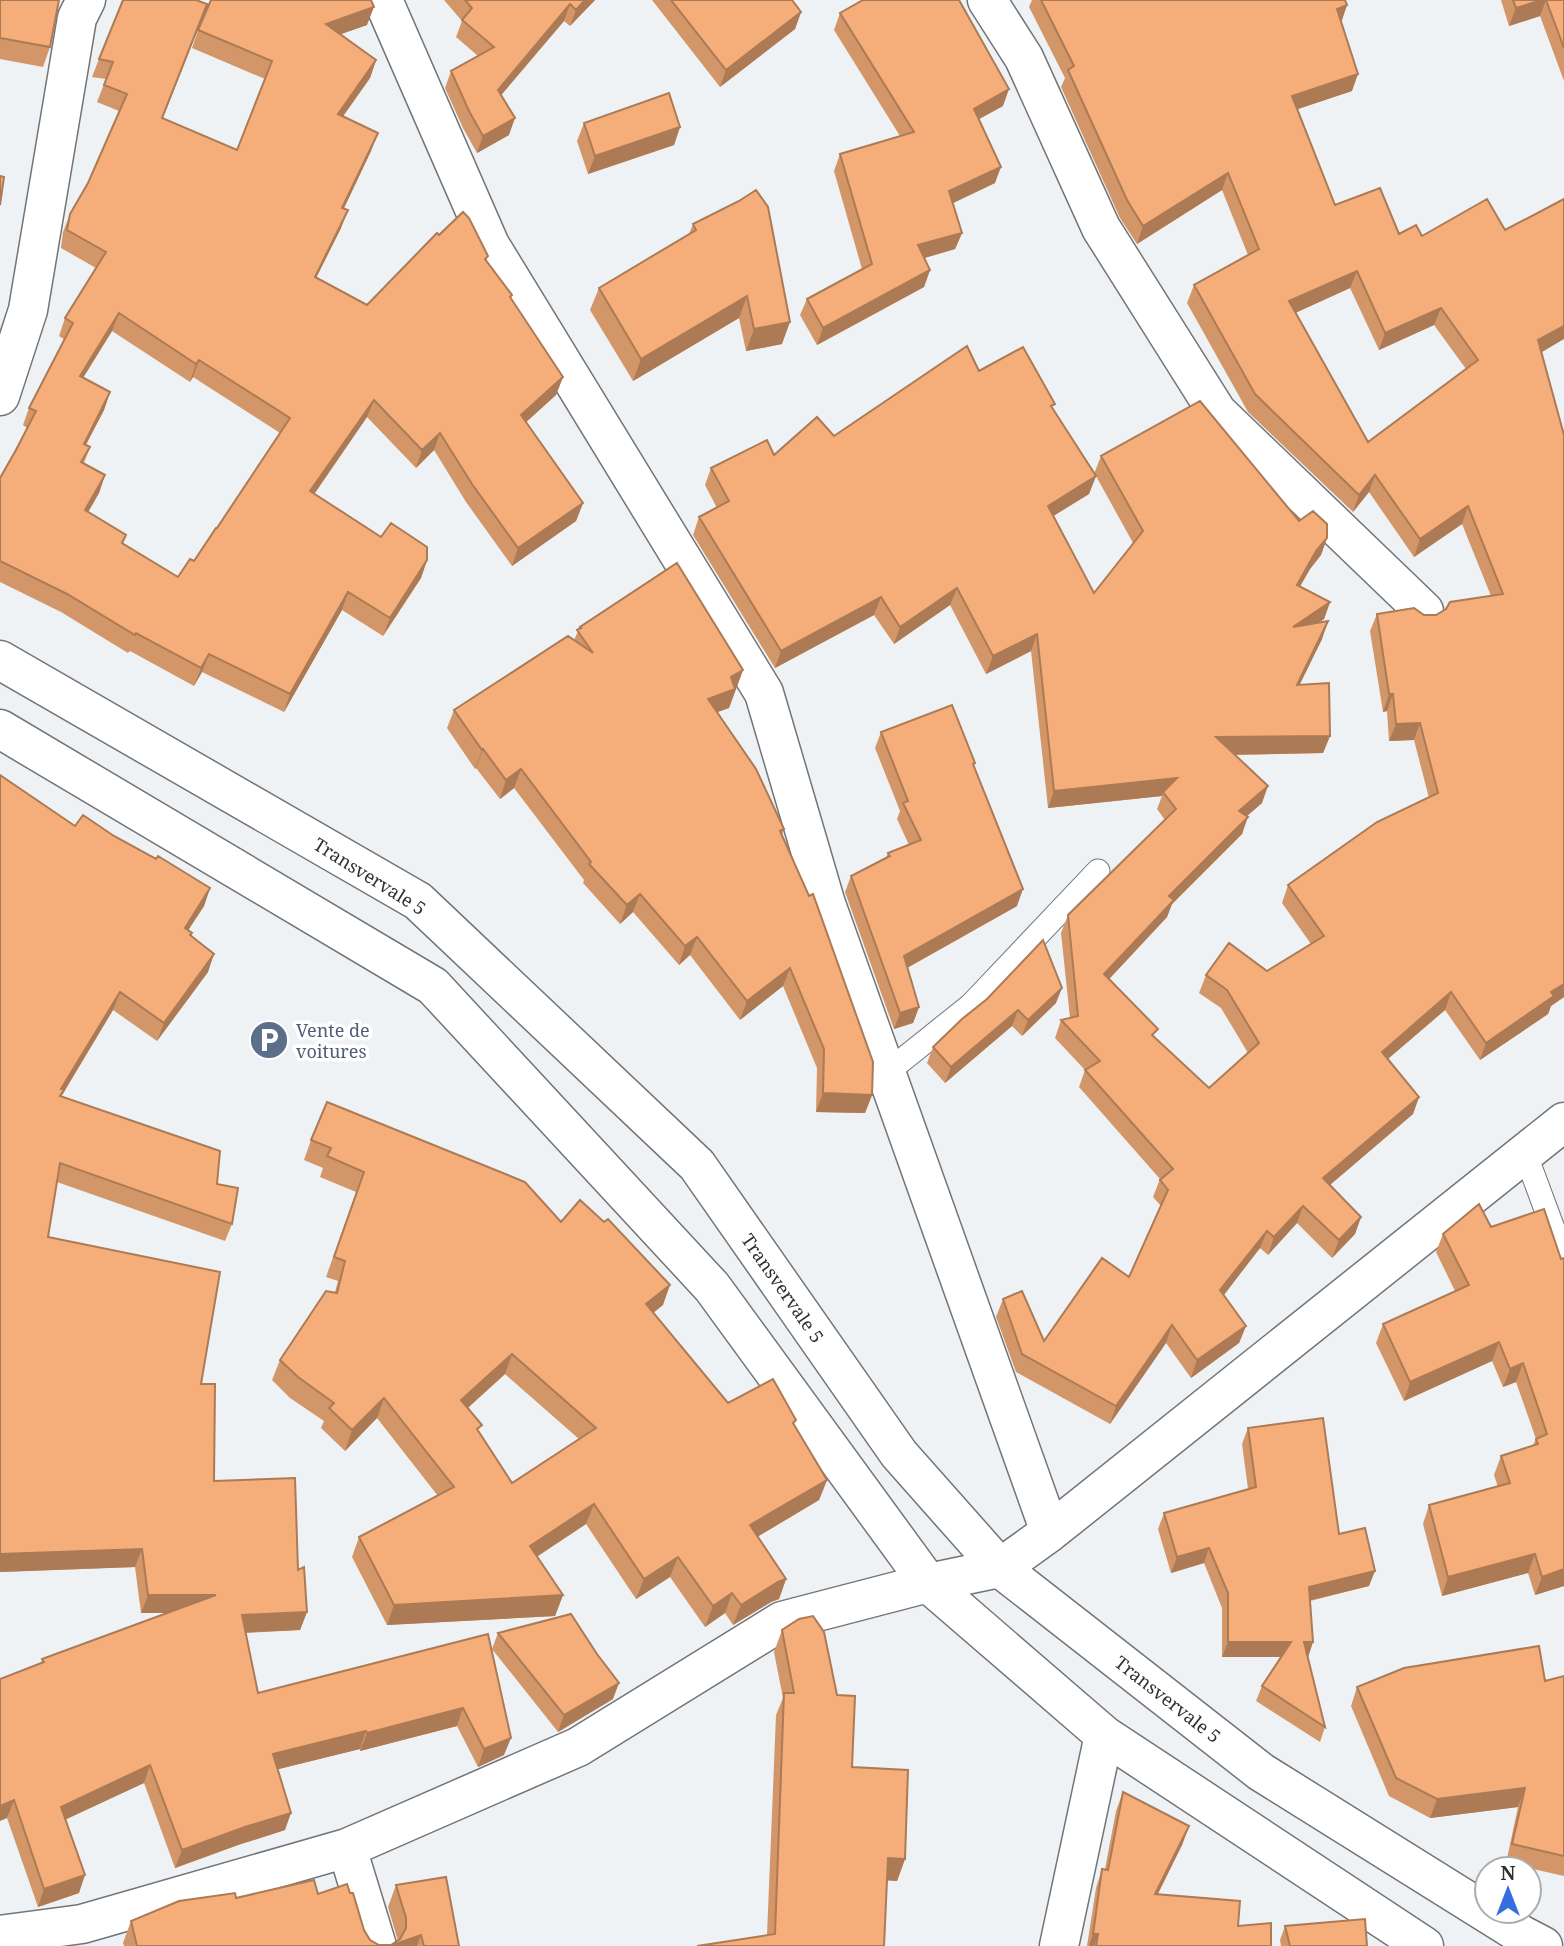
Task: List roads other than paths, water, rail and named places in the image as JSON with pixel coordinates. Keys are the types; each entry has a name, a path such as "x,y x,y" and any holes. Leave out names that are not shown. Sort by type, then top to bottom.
{"street":[{"path":"0,396 28,310 77,18 86,0"},
{"path":"383,0 490,245 764,693 826,904 1050,1532"},
{"path":"987,0 1024,58 1101,228 1217,412 1424,611"},
{"name":"Transvervale 5","path":"0,660 418,901 697,1164 899,1454 1000,1568 1261,1772 1543,1946"},
{"path":"0,729 433,986 712,1287 928,1583 1104,1735 1424,1946"},
{"path":"0,1935 82,1923 347,1847 579,1747 782,1621 928,1583 1000,1568 1050,1532 1564,1122"},
{"path":"1059,1946 1104,1735"},
{"path":"347,1847 377,1946"}],"lane":[{"path":"886,1073 971,1005 1098,871"},
{"path":"1525,1153 1564,1258"}],"place":[{"name":"Vente de voitures","path":"269,1040"}]}
